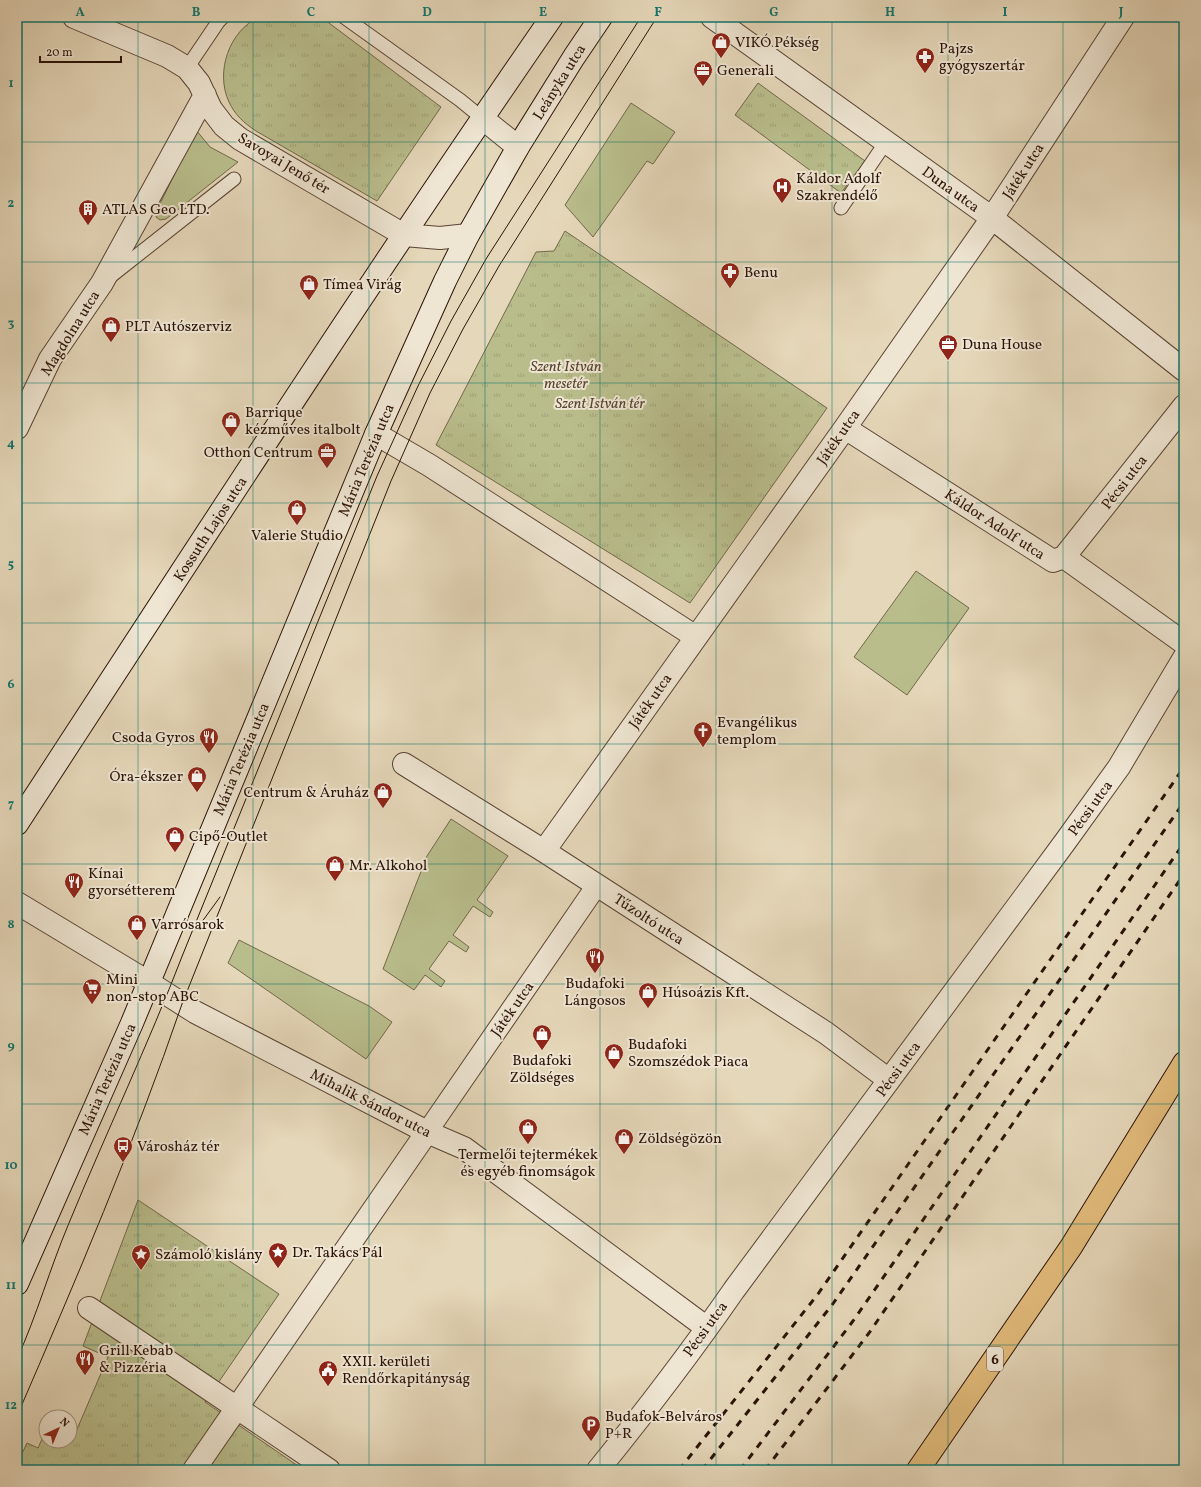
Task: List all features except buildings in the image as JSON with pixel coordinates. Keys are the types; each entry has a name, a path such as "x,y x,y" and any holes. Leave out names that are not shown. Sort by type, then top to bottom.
{"main road":[{"name":"6","path":"918,1470 1071,1247 1184,1062"}],"street":[{"name":"Savoyai Jenő tér","path":"74,17 167,56 187,68 199,83 211,109 224,126 240,139 404,235 440,238 468,235"},
{"path":"404,235 552,17"},
{"name":"Leányka utca","path":"518,147 574,57 601,17"},
{"name":"Duna utca","path":"712,17 992,218 1184,370"},
{"name":"Játék utca","path":"544,851 845,428 992,218 1123,17"},
{"name":"Magdolna utca","path":"17,428 50,360 102,283 205,95"},
{"path":"468,235 518,147 482,118"},
{"name":"Kossuth Lajos utca","path":"17,824 404,235"},
{"name":"Mária Terézia utca","path":"17,1284 148,982 376,434 468,235"},
{"name":"Pécsi utca","path":"1064,557 1184,406"},
{"name":"Káldor Adolf utca","path":"845,428 1053,561 1064,557 1184,642"},
{"path":"376,434 429,465 696,637"},
{"name":"Pécsi utca","path":"598,1470 708,1328 734,1290 1119,767 1184,658"},
{"name":"Tűzoltó utca","path":"404,764 597,885 826,1034 890,1080"},
{"name":"Játék utca","path":"427,1132 597,885"},
{"name":"Mihalik Sándor utca","path":"17,903 148,982 194,1012 427,1132 464,1148 708,1328"},
{"path":"194,1470 427,1132"},
{"path":"88,1308 329,1470"}],"lane":[{"path":"187,68 218,22 223,17"},
{"path":"344,17 460,100 482,118"},
{"path":"841,208 886,142"},
{"name":"Magdolna utca","path":"102,283 234,179"}],"green space":[{"path":"259,17 321,17 441,107 377,201 256,131 244,122 234,111 225,90 224,66 233,42 240,32 249,23"},
{"path":"758,83 865,161 841,193 735,115"},
{"path":"631,103 675,132 653,164 647,161 593,237 565,205"},
{"path":"196,130 210,147 238,162 166,219 160,220 156,217 157,210"},
{"name":"Szent István tér","path":"565,231 827,408 690,603 436,445 536,252 554,251"},
{"path":"916,571 969,608 907,695 854,657"},
{"path":"451,819 508,856 477,900 493,912 490,917 473,906 453,935 469,947 466,952 449,941 429,969 445,981 441,987 425,975 414,990 383,969 427,856"},
{"path":"239,940 369,1006 392,1022 366,1059 228,963"},
{"path":"138,1200 279,1294 205,1402 304,1470 17,1470 17,1464 27,1443 38,1449 78,1449 78,1427 108,1357 83,1346"}],"tram line":[{"path":"17,1359 31,1326 69,1223 170,988 377,476 418,386 451,321 486,259 641,17"},
{"path":"17,1416 104,1212 164,1056 182,1004 391,481 430,393 463,329 499,266 657,17"},
{"path":"196,930 220,897"}],"railway":[{"path":"679,1470 818,1294 1184,767"},
{"path":"702,1470 832,1305 1184,802"},
{"path":"740,1470 853,1321 1184,843"},
{"path":"765,1470 869,1333 1184,874"}],"place":[{"name":"VIKÓ Pékség","path":"721,59"},
{"name":"Pajzs gyógyszertár","path":"925,74"},
{"name":"Generali","path":"703,87"},
{"name":"Káldor Adolf Szakrendelő","path":"782,204"},
{"name":"ATLAS Geo LTD.","path":"88,226"},
{"name":"Benu","path":"730,289"},
{"name":"Tímea Virág","path":"309,301"},
{"name":"PLT Autószerviz","path":"111,343"},
{"name":"Duna House","path":"948,361"},
{"name":"Barrique kézműves italbolt","path":"231,438"},
{"name":"Otthon Centrum","path":"327,469"},
{"name":"Valerie Studio","path":"297,526"},
{"name":"Evangélikus templom","path":"703,748"},
{"name":"Csoda Gyros","path":"209,754"},
{"name":"Óra-ékszer","path":"197,793"},
{"name":"Centrum & Áruház","path":"383,809"},
{"name":"Cipő-Outlet","path":"175,853"},
{"name":"Mr. Alkohol","path":"335,882"},
{"name":"Kínai gyorsétterem","path":"74,899"},
{"name":"Varrósarok","path":"137,941"},
{"name":"Budafoki Lángosos","path":"595,974"},
{"name":"Mini non-stop ABC","path":"92,1005"},
{"name":"Húsoázis Kft.","path":"648,1009"},
{"name":"Budafoki Zöldséges","path":"542,1051"},
{"name":"Budafoki Szomszédok Piaca","path":"614,1070"},
{"name":"Termelői tejtermékek és egyéb finomságok","path":"528,1145"},
{"name":"Zöldségözön","path":"624,1155"},
{"name":"Városház tér","path":"123,1163"},
{"name":"Dr. Takács Pál","path":"278,1269"},
{"name":"Számoló kislány","path":"141,1271"},
{"name":"Grill Kebab & Pizzéria","path":"85,1376"},
{"name":"XXII. kerületi Rendőrkapitányság","path":"328,1387"},
{"name":"Budafok-Belváros P+R","path":"591,1442"}],"park label":[{"name":"Szent István mesetér","path":"566,374"}]}
